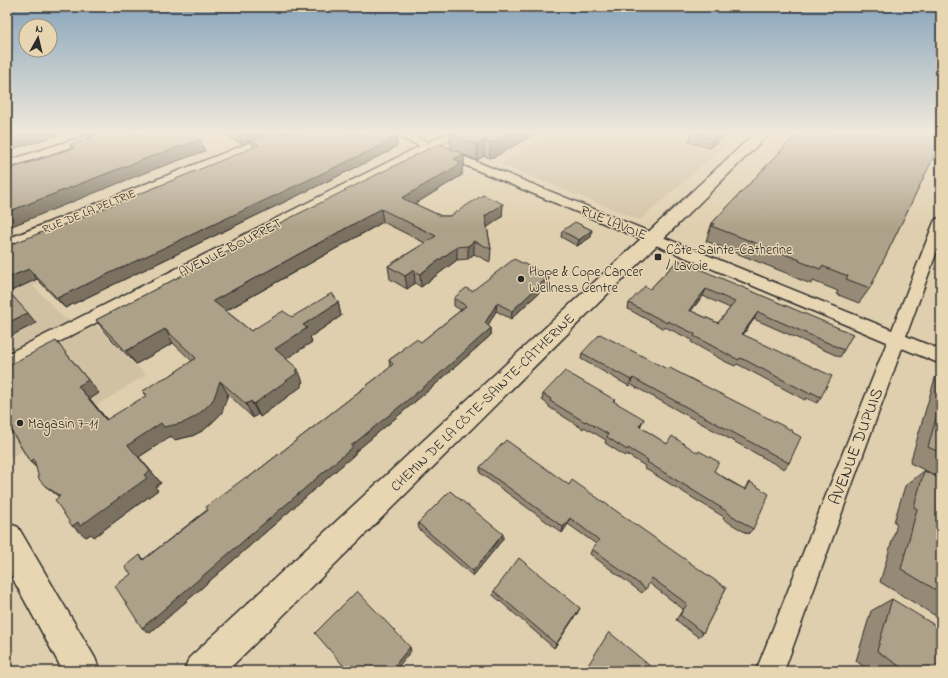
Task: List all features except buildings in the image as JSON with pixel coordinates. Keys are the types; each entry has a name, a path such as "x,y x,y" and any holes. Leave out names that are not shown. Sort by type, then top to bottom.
{"main road":[{"name":"CHEMIN DE LA CÔTE-SAINTE-CATHERINE","path":"202,671 730,165"},
{"path":"7,538 82,671"}],"street":[{"path":"7,171 25,165"},
{"name":"RUE DE LA PELTRIE","path":"7,244 204,165"},
{"name":"AVENUE BOURRET","path":"7,362 393,165"},
{"name":"RUE LAVOIE","path":"474,165 896,339 941,356"},
{"name":"AVENUE DUPUIS","path":"770,671 941,222"}],"shaded area":[{"path":"502,165 703,165 640,220"},
{"path":"7,250 39,284 33,286 65,319 94,323 146,375 9,459 7,456"}],"place":[{"name":"Côte-Sainte-Catherine / Lavoie","path":"658,257"},
{"name":"Hope & Cope Cancer Wellness Centre","path":"521,279"},
{"name":"Magasin 7-11","path":"20,423"}]}
